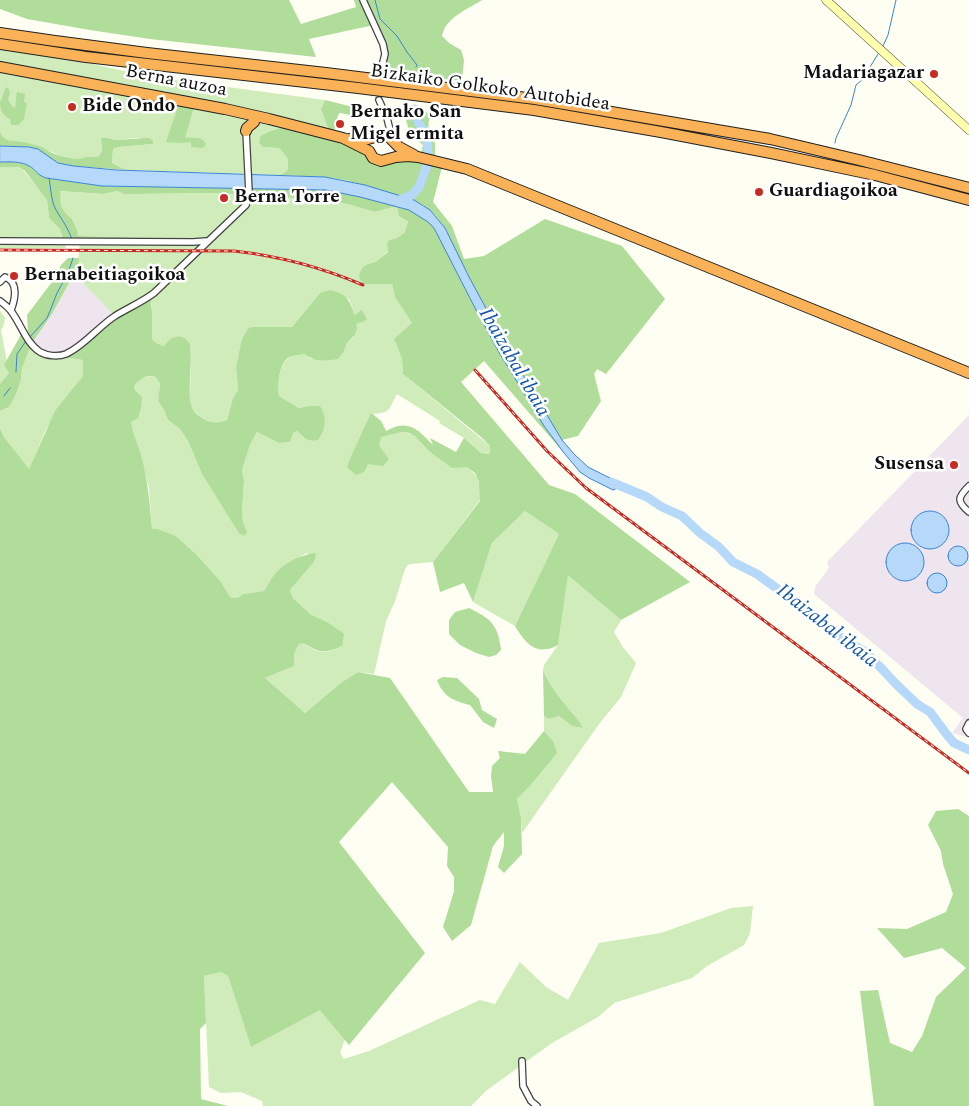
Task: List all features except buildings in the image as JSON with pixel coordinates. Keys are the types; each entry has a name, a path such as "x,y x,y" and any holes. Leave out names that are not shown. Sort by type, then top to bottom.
{"highway":[{"name":"Bizkaiko Golkoko Autobidea","path":"0,33 55,42 534,99 770,139 969,188"},
{"name":"Bizkaiko Golkoko Autobidea","path":"0,44 86,57 534,110 670,133 771,153 875,175 969,200"},
{"name":"Berna auzoa","path":"0,67 226,109 343,138"},
{"path":"226,109 249,121 279,122"},
{"path":"246,131 249,121"},
{"path":"369,151 369,146 377,136"},
{"path":"343,138 389,137 418,157"},
{"path":"343,138 369,151 373,158 377,160 386,161 404,156 418,157 467,169 969,373"},
{"path":"390,159 395,152 394,142"}],"street":[{"path":"363,0 384,44 385,54 381,70"},
{"path":"826,0 969,130"},
{"path":"379,100 394,142"},
{"path":"377,136 385,123 384,113"},
{"path":"0,300 11,310 23,331 40,352 58,356 66,354 79,345 115,316 142,302 154,293 246,205 249,192 246,131"},
{"path":"0,241 203,242 210,239"},
{"path":"0,282 5,277 12,281 15,295 11,310"},
{"path":"969,486 962,492 960,500 961,506 969,512"},
{"path":"969,723 966,729 969,733"},
{"path":"522,1061 523,1086 531,1101 538,1106"}],"shaded area":[{"path":"74,274 115,316 66,354 49,355 32,343 52,314"},
{"path":"969,415 969,738 952,733 963,718 814,594 815,587 829,568 827,562"}],"green space":[{"path":"0,0 289,0 301,24 356,7 354,0 482,0 452,19 442,36 461,50 464,60 462,81 403,75 381,70 385,54 374,25 309,39 316,57 150,39 27,19 0,9"},
{"path":"0,44 152,77 325,100 321,108 330,135 296,126 275,129 265,133 259,143 263,147 279,148 287,158 287,171 280,175 126,170 112,163 113,149 153,144 138,138 101,139 102,151 98,157 78,159 65,157 25,142 7,140 2,136 0,131"},
{"path":"8,87 10,93 8,100 15,108 17,92 25,94 24,102 27,103 24,119 18,125 11,125 10,119 3,114 1,109 0,101 5,89"},
{"path":"325,100 357,108 356,116 340,113 338,115 334,131 373,158 420,157 423,145 409,129 404,108 426,111 430,117 429,128 435,142 435,161 443,163 433,202 452,226 464,259 484,256 545,219 622,246 665,299 606,374 597,369 594,374 601,401 578,436 562,440 514,360 445,228 435,215 423,205 365,185 325,177 280,175 287,171 287,158 279,148 263,147 259,143 260,137 263,134 283,127 302,128 330,134 321,109"},
{"path":"180,101 195,103 185,138 197,138 205,141 206,144 203,148 191,147 191,142 166,142"},
{"path":"0,131 7,140 25,142 42,147 52,153 78,159 98,157 102,151 101,138 115,140 149,138 153,141 153,144 113,149 112,163 126,170 74,166 58,163 37,149 0,146"},
{"path":"0,162 26,164 46,178 102,186 326,190 395,206 375,212 327,200 218,193 124,194 117,191 103,194 60,191 61,206 72,219 78,236 177,240 64,242 60,229 49,218 47,200 25,171 19,167 0,167"},
{"path":"0,167 22,169 45,196 49,218 60,229 66,248 0,248"},
{"path":"59,191 103,194 117,191 124,194 218,193 327,200 375,212 397,206 408,221 405,232 397,238 389,240 387,244 388,251 378,260 364,266 360,273 365,284 392,284 395,297 413,324 394,339 402,359 403,374 490,446 490,453 481,453 464,438 439,423 440,421 397,394 389,409 383,413 372,414 381,421 388,435 402,432 413,434 467,467 475,474 479,482 480,500 433,562 410,564 405,569 395,601 386,621 374,674 358,672 342,682 305,713 265,678 294,666 294,654 299,644 305,644 321,652 330,651 342,646 327,622 310,614 293,598 290,590 313,563 307,553 284,566 275,574 264,591 243,594 237,598 232,598 221,582 196,554 176,536 152,529 149,487 130,422 142,397 134,389 137,382 142,378 156,377 160,384 158,401 168,420 180,429 188,441 202,474 238,532 247,532 243,522 242,511 244,481 242,470 250,445 257,432 279,443 290,442 293,432 297,431 304,438 324,421 309,406 299,408 279,396 279,381 285,361 294,356 304,354 311,359 344,351 347,343 354,337 356,324 367,319 355,315 349,299 320,293 292,327 259,327 236,368 238,390 233,398 227,420 212,424 195,413 191,408 191,349 188,341 182,338 167,342 164,346 156,343 152,339 152,303 115,316 74,274 77,271 80,242 177,240 78,236 77,228 72,219 64,213 61,206"},
{"path":"397,207 409,210 434,228 507,365 540,419 564,453 484,361 461,382 549,485 575,494 690,582 621,620 568,575 558,645 548,649 531,646 515,626 559,534 525,511 492,543 473,602 464,583 440,592 433,562 480,501 479,482 475,473 467,467 452,468 429,451 415,436 402,432 381,437 379,446 389,459 383,466 368,464 364,472 356,475 347,467 371,413 381,421 386,431 394,427 407,426 418,431 433,445 430,438 456,452 464,438 481,453 490,453 490,446 481,437 403,374 402,359 394,339 412,323 395,297 392,284 365,284 362,283 359,277 360,272 366,265 378,260 388,252 387,244 389,240 397,238 405,232 408,221 399,216"},
{"path":"68,258 79,258 77,271 52,314 32,343 22,368 16,394 9,407 0,411 0,384 9,373 4,365 23,331 28,332 27,315 55,278 61,265"},
{"path":"330,290 347,298 355,315 362,310 367,320 356,324 355,335 347,343 338,359 320,360 304,354 288,358 282,366 279,396 299,408 320,406 325,419 323,432 318,440 311,440 306,439 297,431 293,433 290,442 279,443 257,432 250,445 242,470 244,481 242,511 243,522 247,532 245,535 238,532 202,474 188,441 180,429 168,420 158,401 160,384 156,377 144,377 135,385 134,389 142,397 141,408 138,418 131,422 146,476 152,529 176,536 196,554 221,582 230,597 234,598 243,594 264,591 275,574 283,566 299,557 316,553 313,563 290,590 293,598 310,614 327,622 344,634 342,646 332,650 321,651 305,644 299,644 294,654 294,666 265,678 305,713 342,682 358,672 390,678 469,792 493,792 492,766 500,758 498,751 525,754 544,731 553,741 557,753 517,799 521,818 522,854 504,873 498,867 504,846 504,832 493,846 471,925 452,941 443,927 454,891 454,877 447,866 448,847 392,782 339,842 425,953 349,1045 320,1010 251,1047 228,976 221,972 204,976 206,1023 200,1029 201,1099 228,1106 0,1106 0,428 4,437 29,469 55,411 83,376 83,360 58,356 66,354 102,326 150,296 152,339 164,346 173,338 180,337 187,340 190,344 190,397 194,411 210,422 216,423 227,420 233,398 238,390 236,368 242,339 248,329 252,327 292,327 320,293"},
{"path":"0,311 5,318 1,330 9,373 0,384"},
{"path":"32,343 42,351 84,360 83,376 46,429 29,470 4,437 0,428 0,411 9,407 21,379 22,368"},
{"path":"525,511 559,534 515,626 473,602 492,543"},
{"path":"568,574 621,620 614,632 622,646 636,663 621,697 599,724 522,833 517,799 528,788 553,741 544,731 544,716 549,719 559,716 572,726 583,728 555,691 543,670 544,665 558,645"},
{"path":"469,608 488,619 495,628 501,650 496,655 489,657 476,653 460,645 449,634 449,620 455,612"},
{"path":"543,670 556,692 583,728 572,726 559,716 549,719 544,716"},
{"path":"443,677 457,678 479,699 482,710 497,719 494,728 483,722 470,705 454,700 442,691 437,680"},
{"path":"958,809 969,816 969,1106 874,1106 860,991 878,990 890,1043 912,1052 922,1036 936,997 966,968 942,948 904,958 877,928 907,929 946,912 953,894 943,864 941,851 928,825 936,811"},
{"path":"753,906 750,933 744,945 707,966 692,978 614,1003 598,1017 552,1043 487,1090 471,1106 263,1106 262,1101 241,1092 221,1093 209,1087 204,976 221,972 228,976 251,1047 320,1009 345,1039 340,1053 344,1059 369,1051 480,1000 495,1004 520,962 546,987 568,1000 599,943 661,933 731,908"}],"water":[{"path":"0,146 38,149 58,163 74,166 116,170 325,177 365,185 414,200 430,210 445,228 514,360 562,440 588,467 624,485 613,490 589,478 580,472 564,453 544,426 500,354 434,228 409,210 326,190 102,186 46,178 26,164 0,162"},
{"path":"930,511 943,517 949,530 943,543 930,549 917,543 911,530 917,517"},
{"path":"905,543 918,549 924,562 918,575 905,581 892,575 886,562 892,549"},
{"path":"958,546 965,549 968,556 965,563 958,566 951,563 948,556 951,549"},
{"path":"937,573 944,576 947,583 944,590 937,593 930,590 927,583 930,576"}],"waterway":[{"path":"375,0 380,19 397,36 417,65 416,67"},
{"path":"883,46 888,35 896,0"},
{"path":"835,143 851,105 856,85 862,80 878,54"},
{"path":"415,109 418,122 427,136 428,153"},
{"path":"400,200 412,195 419,187 427,165"},
{"path":"49,178 54,206 72,239"},
{"path":"30,337 47,318 73,258"},
{"path":"16,372 17,354 26,341"},
{"path":"4,396 10,388"},
{"name":"Ibaizabal ibaia","path":"611,482 647,497 662,507 682,516 719,547 733,562 757,574 809,612 831,631 864,651 917,704 930,712 954,743 969,750"}],"railway":[{"path":"0,250 234,251 300,263 363,285"},
{"path":"475,370 547,451 586,488 969,773"}],"place":[{"name":"Madariagazar","path":"934,74"},
{"name":"Bide Ondo","path":"72,107"},
{"name":"Bernako San Migel ermita","path":"340,124"},
{"name":"Guardiagoikoa","path":"759,192"},
{"name":"Berna Torre","path":"224,198"},
{"name":"Bernabeitiagoikoa","path":"14,276"},
{"name":"Susensa","path":"954,465"}]}
